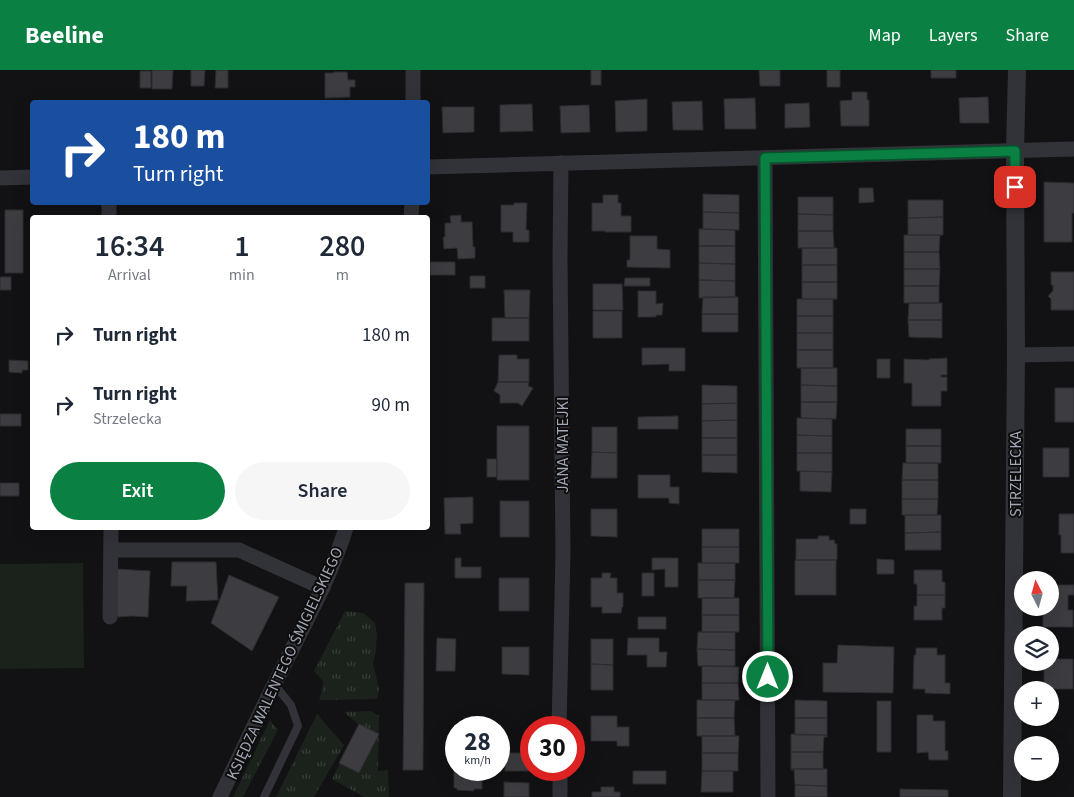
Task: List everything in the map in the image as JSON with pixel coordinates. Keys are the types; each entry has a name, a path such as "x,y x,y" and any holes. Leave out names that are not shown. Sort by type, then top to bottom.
{"street":[{"path":"413,70 413,100"},
{"name":"STRZELECKA","path":"1012,797 1017,70"},
{"path":"430,167 1074,149"},
{"path":"765,158 768,797"},
{"name":"JANA MATEJKI","path":"560,716 563,552 561,163"},
{"path":"0,178 30,177"},
{"path":"1016,355 1074,354"},
{"path":"110,617 111,530"},
{"name":"KSIĘDZA WALENTEGO ŚMIGIELSKIEGO","path":"220,797 274,684 323,588 345,530"},
{"path":"111,550 239,550 323,588"},
{"path":"560,781 560,797"}],"lane":[{"path":"264,797 298,726 290,705 274,684"}],"green space":[{"path":"83,563 84,668 0,669 0,564"},
{"path":"345,611 363,613 375,623 377,635 373,663 379,689 377,699 319,700 323,681 314,671"},
{"path":"371,711 379,716 378,771 388,770 389,797 364,797 332,779 359,725 344,712"},
{"path":"317,714 344,745 314,797 276,797"},
{"path":"270,720 278,730 243,797 233,797"}],"building":[{"path":"152,70 173,70 172,89 152,89"},
{"path":"191,70 205,70 204,86 191,86"},
{"path":"216,70 228,70 228,88 215,88"},
{"path":"591,70 601,70 601,85 591,85"},
{"path":"759,70 780,70 780,86 760,86"},
{"path":"827,70 840,70 840,87 827,87"},
{"path":"931,70 956,70 956,78 931,78"},
{"path":"140,71 151,71 151,88 140,88"},
{"path":"347,72 348,80 355,80 355,87 350,87 350,97 325,98 325,73"},
{"path":"852,92 867,92 867,100 869,100 869,126 841,126 840,101 852,100"},
{"path":"988,97 989,123 960,123 959,98"},
{"path":"755,98 756,129 725,129 724,99"},
{"path":"647,99 647,131 616,132 615,101"},
{"path":"702,101 703,130 673,130 672,102"},
{"path":"809,103 810,127 785,128 785,104"},
{"path":"532,104 533,131 500,132 500,105"},
{"path":"589,105 590,132 561,133 560,106"},
{"path":"442,107 474,107 474,132 443,133"},
{"path":"1044,182 1074,183 1072,242 1044,242"},
{"path":"859,188 873,188 874,202 859,203"},
{"path":"703,194 739,195 739,213 703,212"},
{"path":"603,195 618,195 618,203 621,203 621,216 631,216 631,232 592,231 592,203 603,203"},
{"path":"798,197 833,197 833,215 798,214"},
{"path":"908,200 943,200 943,217 908,218"},
{"path":"514,203 527,203 526,230 529,230 529,242 513,242 513,232 501,232 501,205 514,205"},
{"path":"5,210 23,210 23,273 5,273"},
{"path":"703,212 739,213 739,230 703,229"},
{"path":"798,214 833,215 833,231 798,231"},
{"path":"461,215 461,222 472,222 475,258 458,259 457,248 444,249 445,223 451,223 450,216"},
{"path":"943,217 943,235 908,235 908,218"},
{"path":"699,229 735,230 735,246 699,246"},
{"path":"798,231 833,231 834,248 798,248"},
{"path":"904,235 940,235 939,252 904,252"},
{"path":"630,236 657,236 657,249 670,250 670,268 627,267 627,260 630,260"},
{"path":"699,246 735,246 735,264 699,263"},
{"path":"802,248 837,248 837,265 802,265"},
{"path":"904,252 939,252 940,269 904,269"},
{"path":"430,262 455,262 455,275 430,275"},
{"path":"699,263 735,264 735,281 699,280"},
{"path":"802,265 837,265 837,282 802,282"},
{"path":"904,269 940,269 939,286 904,286"},
{"path":"1051,272 1074,272 1074,310 1051,310 1051,299 1048,296 1053,291"},
{"path":"470,276 485,276 485,288 470,288"},
{"path":"0,277 11,277 11,290 0,290"},
{"path":"625,278 650,278 650,286 624,286"},
{"path":"699,280 735,281 735,297 699,298"},
{"path":"802,282 837,282 837,299 802,299"},
{"path":"593,284 622,284 623,310 593,310"},
{"path":"904,286 939,286 939,303 904,303"},
{"path":"504,290 530,290 529,318 505,318"},
{"path":"638,291 656,291 656,304 663,303 662,315 638,317"},
{"path":"703,297 738,297 738,314 702,314"},
{"path":"797,299 833,299 833,316 797,316"},
{"path":"909,303 942,303 942,320 908,320"},
{"path":"593,311 622,311 622,338 593,338"},
{"path":"702,314 738,314 738,332 702,332"},
{"path":"797,316 833,316 833,333 797,333"},
{"path":"492,318 529,318 529,341 492,341"},
{"path":"908,320 942,320 942,338 909,337"},
{"path":"797,333 833,333 833,350 797,350"},
{"path":"642,348 685,348 685,371 669,371 669,364 642,365"},
{"path":"797,350 833,350 833,368 797,368"},
{"path":"499,355 517,355 517,359 529,359 529,382 498,382"},
{"path":"947,358 947,375 941,375 941,377 947,377 947,391 941,391 941,406 912,406 912,383 904,383 904,359 929,360"},
{"path":"877,359 890,359 890,378 877,378"},
{"path":"9,360 28,361 28,370 22,370 22,373 9,372"},
{"path":"801,368 837,368 837,386 801,385"},
{"path":"498,382 529,382 528,386 533,388 522,406 518,403 500,403 500,395 494,391"},
{"path":"702,385 737,386 737,403 702,404"},
{"path":"801,385 837,386 837,402 801,402"},
{"path":"1055,388 1074,388 1074,422 1055,422"},
{"path":"801,402 837,402 836,419 801,418"},
{"path":"737,403 737,420 702,421 702,404"},
{"path":"0,414 21,414 21,426 0,426"},
{"path":"678,416 678,429 638,429 638,417"},
{"path":"797,418 832,419 832,436 797,435"},
{"path":"737,420 737,438 702,438 702,421"},
{"path":"497,426 529,426 529,480 497,480"},
{"path":"592,427 617,427 617,453 592,452"},
{"path":"906,429 941,429 941,446 906,446"},
{"path":"797,435 832,436 832,453 797,453"},
{"path":"702,438 737,438 737,455 702,455"},
{"path":"906,446 941,446 941,463 906,463"},
{"path":"1043,448 1069,448 1069,477 1043,477"},
{"path":"592,452 617,453 617,478 591,478"},
{"path":"797,453 832,453 832,472 797,471"},
{"path":"702,455 737,455 737,473 702,472"},
{"path":"487,459 497,459 497,477 487,477"},
{"path":"903,463 938,463 938,480 902,480"},
{"path":"800,471 832,472 831,492 800,491"},
{"path":"638,475 670,475 670,487 679,487 679,504 669,503 669,498 638,498"},
{"path":"902,480 938,480 938,499 902,499"},
{"path":"0,483 19,483 19,496 0,496"},
{"path":"473,497 473,523 460,524 461,534 445,534 444,498"},
{"path":"902,499 938,499 937,515 902,515"},
{"path":"500,501 529,501 529,537 500,537"},
{"path":"591,509 617,509 617,537 591,536"},
{"path":"850,509 866,509 866,524 850,524"},
{"path":"1059,514 1074,514 1074,553 1061,553"},
{"path":"905,515 941,515 941,532 905,533"},
{"path":"702,529 739,529 739,547 702,547"},
{"path":"941,532 941,550 905,550 905,533"},
{"path":"818,536 829,536 829,540 834,540 835,544 837,544 837,560 796,560 796,539 818,539"},
{"path":"702,547 739,547 739,563 702,563"},
{"path":"455,558 461,558 461,567 481,567 481,578 455,578"},
{"path":"652,558 678,558 678,587 665,587 665,569 652,570"},
{"path":"877,559 894,560 894,574 877,574"},
{"path":"795,560 836,560 836,595 795,595"},
{"path":"172,562 216,562 218,600 186,601 187,586 171,586"},
{"path":"698,563 735,563 735,580 698,580"},
{"path":"117,569 150,571 148,617 117,617"},
{"path":"914,570 942,570 942,582 945,582 945,595 917,595 917,584 914,584"},
{"path":"602,573 611,573 610,578 617,578 617,593 623,593 621,613 602,613 602,607 591,607 591,578 602,578"},
{"path":"642,573 654,573 654,596 642,596"},
{"path":"229,575 279,597 252,651 211,623"},
{"path":"499,578 529,578 529,611 499,611"},
{"path":"698,580 735,580 734,598 698,598"},
{"path":"405,583 424,583 423,770 403,770"},
{"path":"1059,585 1074,585 1074,595 1068,595 1068,610 1073,610 1073,627 1043,626 1043,616 1059,616"},
{"path":"917,595 945,595 945,608 942,608 942,620 914,620 914,606 917,606"},
{"path":"702,598 739,598 739,615 702,615"},
{"path":"702,615 739,615 739,632 702,632"},
{"path":"638,617 666,617 666,629 638,629"},
{"path":"698,632 735,632 735,650 697,649"},
{"path":"437,638 456,639 455,671 436,671"},
{"path":"628,638 659,638 659,652 667,652 666,667 647,667 647,655 627,655"},
{"path":"591,639 613,639 613,665 591,664"},
{"path":"838,645 894,647 893,693 823,692 823,663 837,663"},
{"path":"502,647 529,647 529,675 502,674"},
{"path":"916,648 937,648 937,655 945,655 945,683 950,683 950,694 925,693 925,689 913,689"},
{"path":"697,649 735,650 735,666 698,666"},
{"path":"1059,659 1073,659 1073,689 1059,689 1059,681 1044,681 1044,671 1059,671"},
{"path":"591,664 613,665 613,690 591,690"},
{"path":"702,666 739,667 738,683 702,683"},
{"path":"702,683 738,683 739,700 702,700"},
{"path":"697,700 735,700 734,718 697,718"},
{"path":"795,700 827,701 827,718 795,718"},
{"path":"877,701 891,701 891,752 877,752"},
{"path":"917,715 933,715 933,721 945,721 945,751 948,751 948,760 929,760 928,752 917,753"},
{"path":"591,716 617,716 617,727 629,727 629,746 617,746 617,741 591,741"},
{"path":"697,718 734,718 735,736 697,736"},
{"path":"795,718 827,718 827,735 795,735"},
{"path":"359,724 379,734 359,773 339,763"},
{"path":"791,734 827,735 827,737 824,737 823,752 791,752"},
{"path":"702,736 739,736 738,753 702,753"},
{"path":"791,752 823,752 823,769 791,769"},
{"path":"510,753 520,753 520,771 510,771"},
{"path":"702,753 738,753 738,771 702,771"},
{"path":"791,769 827,769 827,786 795,785 794,770"},
{"path":"633,771 666,771 666,784 633,784"},
{"path":"702,771 733,771 733,792 701,792"},
{"path":"454,781 482,781 482,789 474,789 474,791 457,790 457,788 454,788"},
{"path":"504,782 529,783 529,797 504,797"},
{"path":"795,785 827,786 827,797 795,797"},
{"path":"601,787 614,787 614,792 620,792 620,797 592,797 592,792 601,792"},
{"path":"900,789 948,790 948,797 900,797"}],"route":[{"path":"768,677 765,158 1015,151 1015,187"}]}
